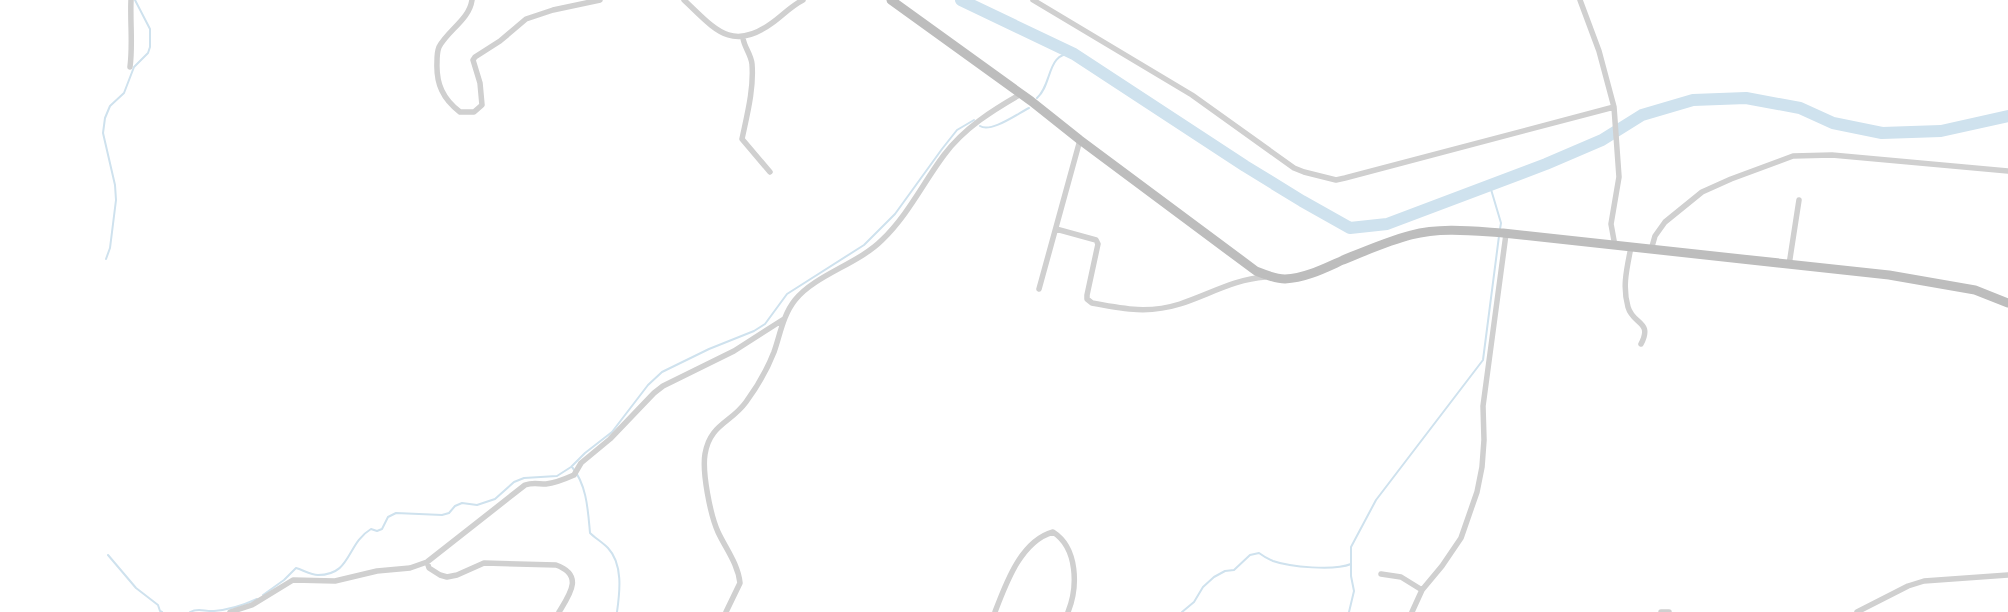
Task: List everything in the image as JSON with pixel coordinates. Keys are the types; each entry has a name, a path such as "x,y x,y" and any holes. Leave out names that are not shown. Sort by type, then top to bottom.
{"main road":[{"path":"891,0 1021,94 1256,271 1270,277 1284,279 1306,275 1371,248 1413,234 1455,230 1502,233 1889,275 1944,283 1975,290 2008,303"}],"street":[{"path":"130,67 132,46 131,0"},
{"path":"472,0 464,17 439,46 436,75 442,90 450,102 460,112 466,113 479,109 483,101 477,70 473,60 475,57 500,41 526,19 552,10 600,0"},
{"path":"684,0 719,31 743,38 760,31 803,0"},
{"path":"1033,0 1192,95 1294,168 1336,180 1560,120 1614,110"},
{"path":"1580,0 1599,51 1614,110 1618,178 1611,224 1615,246"},
{"path":"743,38 751,58 752,75 751,92 742,139 770,172"},
{"path":"726,612 740,583 735,563 715,523 704,467 707,445 718,426 745,404 759,382 772,357 784,319 792,304 801,294 853,262 882,241 920,194 944,155 956,141 993,110 1021,94"},
{"path":"1039,289 1080,140"},
{"path":"1652,250 1655,236 1664,222 1702,192 1793,156 1832,156 2008,171"},
{"path":"1789,265 1799,200"},
{"path":"1056,229 1096,240 1098,244 1087,295 1087,299 1092,303 1130,310 1148,310 1181,303 1224,286 1254,278 1270,277"},
{"path":"1412,612 1422,590 1442,566 1461,538 1479,484 1484,449 1483,406 1502,233"},
{"path":"1631,248 1624,285 1629,310 1646,329 1646,335 1641,344"},
{"path":"230,612 252,605 293,580 335,581 377,571 410,568 427,562 525,485 532,482 545,484 555,482 574,474 580,463 610,439 647,398 663,386 734,351 784,319"},
{"path":"995,612 1017,560 1043,534 1053,532 1060,536 1074,567 1075,583 1072,602 1068,612"},
{"path":"427,562 429,568 447,577 457,575 484,562 556,565 564,568 570,576 573,585 569,597 559,612"},
{"path":"1381,574 1401,577 1422,590"},
{"path":"1857,612 1908,586 1924,581 2008,575"},
{"path":"1661,612 1669,612"}],"waterway":[{"path":"106,259 110,248 116,200 115,185 103,133 105,118 110,106 124,93 134,67 148,53 150,47 150,29 135,0"},
{"path":"961,0 1074,54 1245,166 1350,228 1387,224 1546,164 1602,140 1642,115 1693,100 1746,98 1800,108 1833,123 1882,133 1941,131 2008,116"},
{"path":"1037,98 1046,85 1054,63 1065,54 1074,54"},
{"path":"980,126 991,127 997,125 1029,108"},
{"path":"263,595 284,580 296,568 318,575 329,574 337,570 348,558 363,535 371,529 377,531 382,529 388,517 396,513 442,515 449,513 455,506 462,503 477,505 495,499 514,482 524,478 557,476 571,467 585,453 612,432 648,385 662,372 709,349 754,331 765,324 787,294 864,245 895,214 957,130 974,120"},
{"path":"1490,186 1501,223 1500,229"},
{"path":"1349,612 1354,591 1351,576 1351,547 1376,500 1483,360 1499,236"},
{"path":"572,467 584,490 590,533 608,548 616,562 619,578 617,612"},
{"path":"1182,612 1194,602 1203,587 1214,577 1225,571 1234,570 1250,555 1259,553 1281,563 1323,568 1351,564"},
{"path":"108,555 136,588 158,605 162,612"},
{"path":"190,612 196,610 225,610 257,599"}]}
